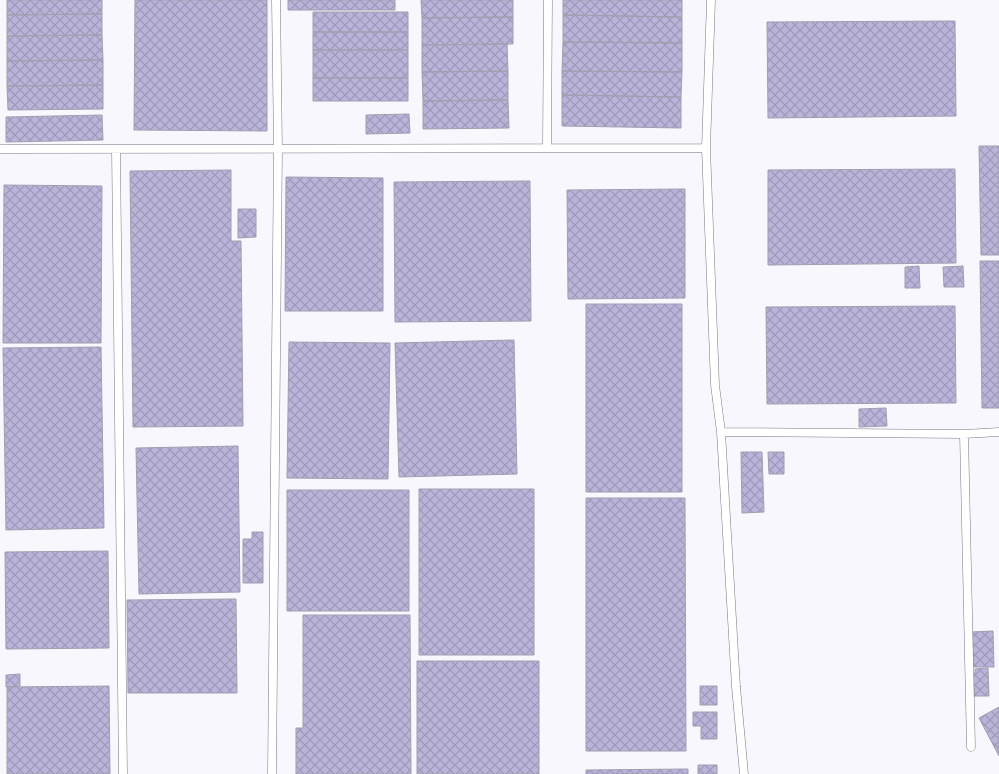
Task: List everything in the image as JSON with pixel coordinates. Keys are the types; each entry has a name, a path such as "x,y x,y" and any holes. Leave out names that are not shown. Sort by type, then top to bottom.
{"lane":[{"path":"272,774 278,149 276,0"},
{"path":"547,148 548,0"},
{"path":"711,0 706,148 714,385 720,432 736,687 744,774"},
{"path":"0,149 706,148"},
{"path":"116,149 123,774"},
{"path":"720,432 964,434 999,432"},
{"path":"964,434 971,747"}],"building":[{"path":"7,0 102,0 102,14 7,15"},
{"path":"135,0 267,0 267,131 134,130"},
{"path":"288,0 395,0 395,10 288,10"},
{"path":"421,0 513,0 513,17 422,18"},
{"path":"563,0 682,0 682,17 563,15"},
{"path":"313,12 408,12 408,32 313,32"},
{"path":"102,14 102,35 7,36 7,15"},
{"path":"563,15 682,17 682,43 563,42"},
{"path":"513,17 513,44 422,45 422,18"},
{"path":"955,21 956,116 768,118 767,22"},
{"path":"313,32 408,32 408,50 313,50"},
{"path":"102,35 103,60 7,61 7,36"},
{"path":"563,42 682,43 682,72 562,71"},
{"path":"507,44 508,71 422,72 422,45"},
{"path":"313,50 408,50 408,78 313,78"},
{"path":"103,60 103,85 7,86 7,61"},
{"path":"508,71 508,100 423,101 422,72"},
{"path":"562,71 682,72 681,97 562,95"},
{"path":"313,78 408,78 408,101 313,101"},
{"path":"103,85 103,109 8,110 7,86"},
{"path":"562,95 681,97 681,128 562,126"},
{"path":"508,100 509,128 423,129 423,101"},
{"path":"409,114 410,133 366,134 366,115"},
{"path":"102,115 103,140 6,142 6,117"},
{"path":"979,146 999,146 999,255 981,255"},
{"path":"955,169 956,263 768,265 768,170"},
{"path":"231,170 231,241 241,241 243,426 133,427 130,171"},
{"path":"286,177 383,178 383,311 285,311"},
{"path":"530,181 531,321 395,322 394,182"},
{"path":"4,185 102,186 101,343 3,343"},
{"path":"685,189 685,298 568,299 567,190"},
{"path":"238,209 256,209 256,237 238,238"},
{"path":"980,261 999,261 999,408 982,408"},
{"path":"919,266 920,288 905,288 905,267"},
{"path":"963,266 964,287 944,287 943,267"},
{"path":"586,304 682,304 682,492 586,492"},
{"path":"955,306 956,403 767,404 766,307"},
{"path":"514,340 517,474 399,477 395,343"},
{"path":"289,342 390,343 388,479 287,478"},
{"path":"101,347 104,528 6,530 3,348"},
{"path":"886,408 887,426 859,427 859,409"},
{"path":"238,446 240,592 139,594 136,448"},
{"path":"741,452 762,452 764,512 742,513"},
{"path":"768,452 784,452 784,474 769,474"},
{"path":"419,489 534,489 534,655 419,655"},
{"path":"287,490 409,490 409,611 287,611"},
{"path":"586,498 685,498 686,751 586,751"},
{"path":"252,532 263,532 263,583 243,583 243,539 252,539"},
{"path":"108,551 109,648 6,649 5,552"},
{"path":"236,599 237,693 128,693 127,600"},
{"path":"303,615 410,615 411,774 296,774 296,728 303,728"},
{"path":"993,631 994,667 972,667 971,632"},
{"path":"417,661 539,661 539,774 417,774"},
{"path":"988,668 989,696 974,696 974,688 970,688 970,673 975,673 975,669"},
{"path":"20,674 20,686 6,687 6,675"},
{"path":"109,686 110,774 7,774 7,687"},
{"path":"700,686 717,686 717,705 700,705"},
{"path":"999,707 999,756 979,718"},
{"path":"693,712 717,712 717,739 701,739 701,726 693,726"},
{"path":"698,765 717,765 717,774 698,774"},
{"path":"688,769 688,774 586,774 586,770"}]}
